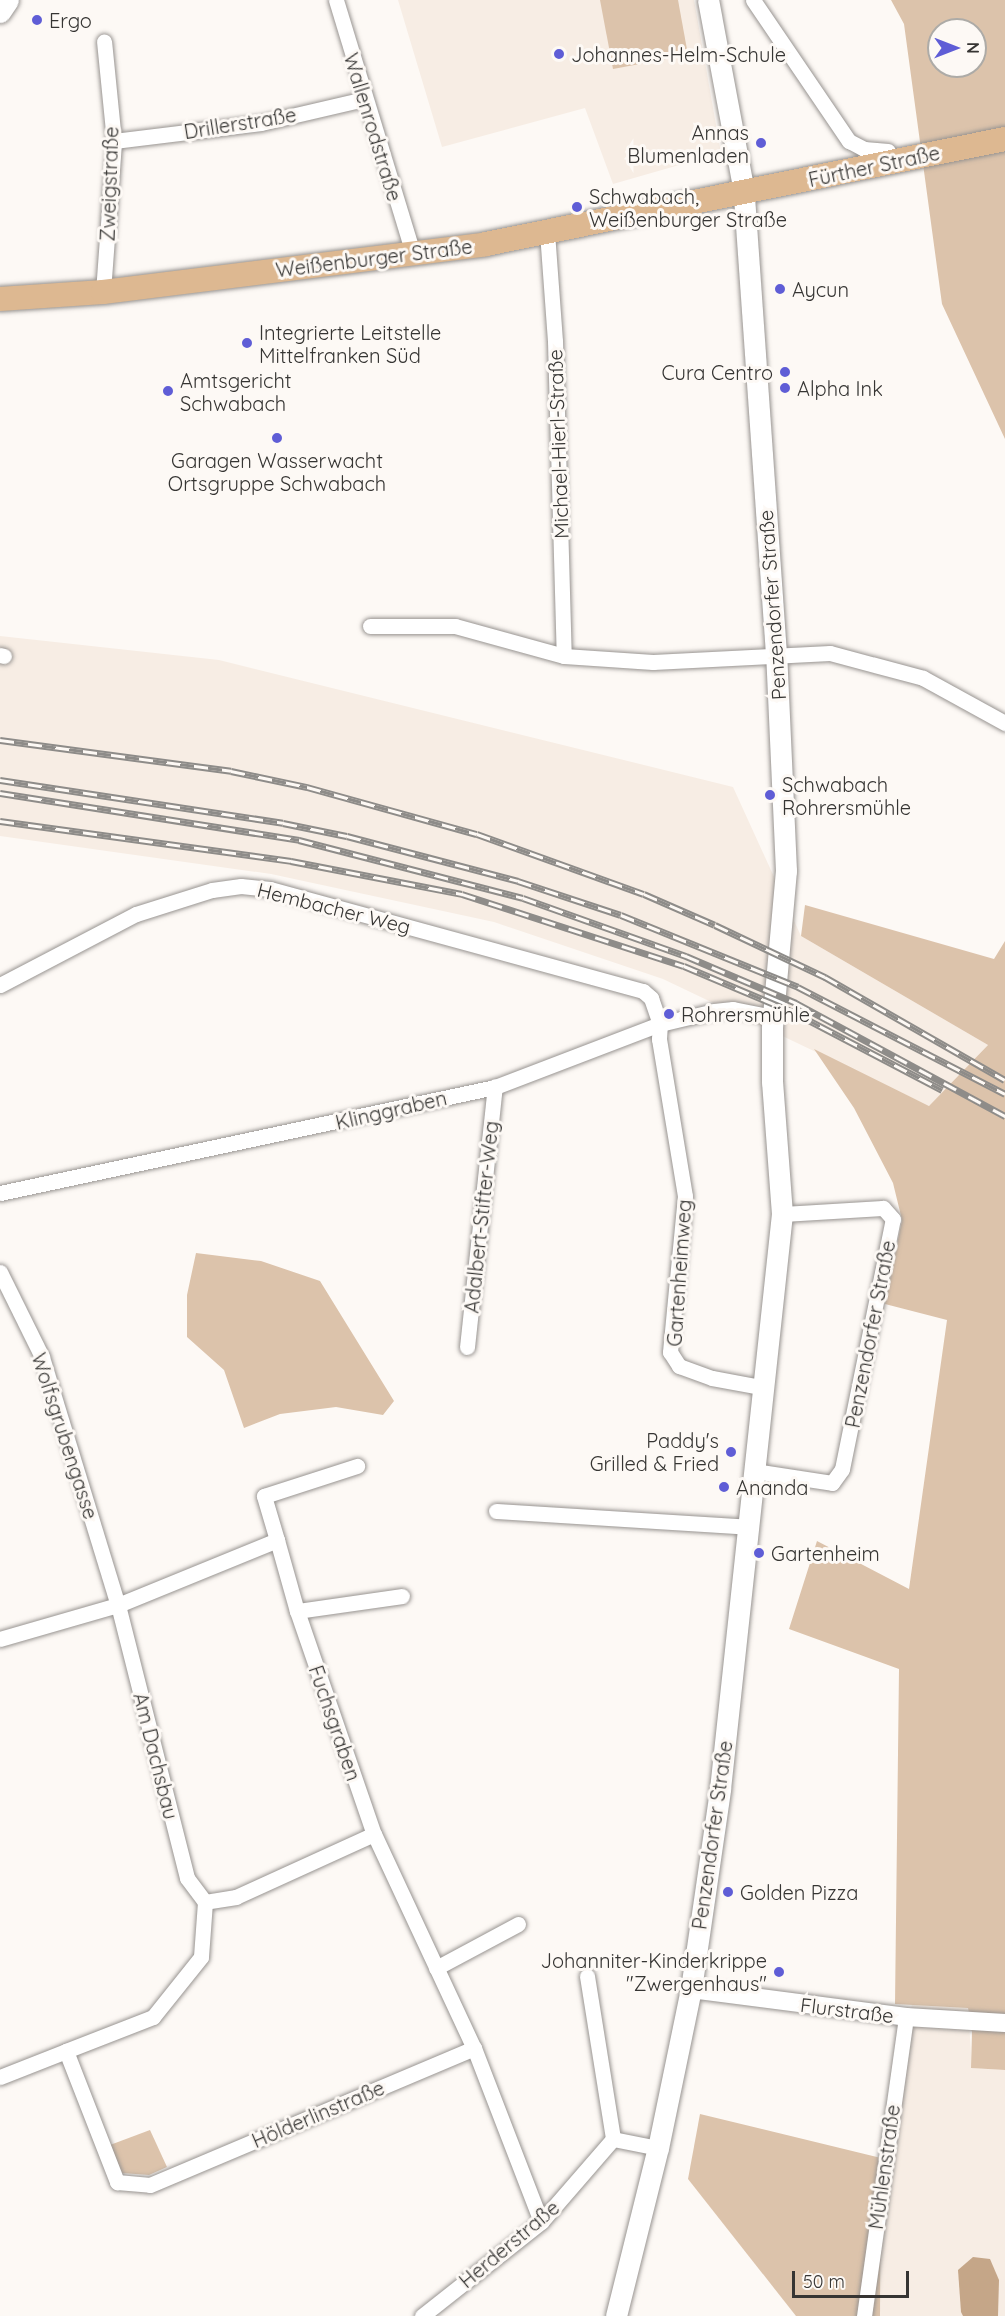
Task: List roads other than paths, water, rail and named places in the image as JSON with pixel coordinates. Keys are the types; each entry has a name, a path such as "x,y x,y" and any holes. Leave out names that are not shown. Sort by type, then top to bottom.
{"main road":[{"name":"Penzendorfer Straße","path":"616,2316 658,2148 691,1989 720,1789 761,1387 782,1214 772,1082 773,1017 786,871 776,654 744,192 708,0"},
{"name":"Fürther Straße","path":"744,192 1005,140"},
{"name":"Weißenburger Straße","path":"0,299 103,292 413,253 547,232 744,192"}],"street":[{"name":"Wallenrodstraße","path":"336,0 364,99 413,253"},
{"path":"753,0 849,141 864,149 888,151"},
{"name":"Zweigstraße","path":"103,292 114,141 104,41"},
{"name":"Drillerstraße","path":"114,141 261,123 364,99"},
{"name":"Michael-Hierl-Straße","path":"547,232 555,341 564,656"},
{"path":"370,626 455,626 564,656 653,662 830,653 903,671 1005,723"},
{"name":"Hembacher Weg","path":"0,985 136,914 212,890 241,886 270,889 643,991 651,998 660,1024"},
{"name":"Klinggraben","path":"0,1193 495,1087 660,1024 734,1009 773,1017"},
{"name":"Gartenheimweg","path":"660,1024 659,1040 685,1196 670,1352 679,1366 712,1378 761,1387"},
{"name":"Adalbert-Stifter-Weg","path":"467,1347 495,1087"},
{"name":"Penzendorfer Straße","path":"754,1471 832,1483 842,1469 893,1219 883,1208 782,1214"},
{"name":"Wolfsgrubengasse","path":"0,1272 42,1357 118,1605"},
{"name":"Fuchsgraben","path":"357,1466 264,1497 297,1611 374,1834 474,2048"},
{"path":"496,1511 748,1527"},
{"path":"0,1639 118,1605 277,1540"},
{"path":"297,1611 402,1596"},
{"name":"Am Dachsbau","path":"118,1605 187,1878 205,1902"},
{"path":"0,2077 153,2017 201,1957 205,1902 236,1898 374,1834"},
{"path":"436,1968 518,1924"},
{"path":"587,1976 613,2139 658,2148"},
{"name":"Flurstraße","path":"691,1989 906,2017 1005,2023"},
{"name":"Mühlenstraße","path":"864,2316 906,2017"},
{"path":"474,2048 541,2223"},
{"name":"Hölderlinstraße","path":"66,2051 117,2182 150,2185 474,2048"},
{"name":"Herderstraße","path":"422,2316 541,2223 613,2139"}],"railway":[{"path":"0,740 231,771 307,787 477,834 644,894 715,925 825,977 1005,1080"},
{"path":"0,780 283,823 347,836 518,881 621,915 798,987 1005,1094"},
{"path":"0,793 299,840 523,898 686,956 796,1003 1005,1116"},
{"path":"0,821 291,861 462,894 684,966 795,1013 942,1090"}],"place":[{"name":"Ergo","path":"37,20"},
{"name":"Johannes-Helm-Schule","path":"559,54"},
{"name":"Annas Blumenladen","path":"761,143"},
{"name":"Schwabach, Weißenburger Straße","path":"577,207"},
{"name":"Aycun","path":"780,289"},
{"name":"Integrierte Leitstelle Mittelfranken Süd","path":"247,343"},
{"name":"Cura Centro","path":"785,372"},
{"name":"Alpha Ink","path":"785,388"},
{"name":"Amtsgericht Schwabach","path":"168,391"},
{"name":"Garagen Wasserwacht Ortsgruppe Schwabach","path":"277,438"},
{"name":"Schwabach Rohrersmühle","path":"770,795"},
{"name":"Rohrersmühle","path":"669,1014"},
{"name":"Paddy's Grilled & Fried","path":"731,1452"},
{"name":"Ananda","path":"724,1487"},
{"name":"Gartenheim","path":"759,1553"},
{"name":"Golden Pizza","path":"728,1892"},
{"name":"Johanniter-Kinderkrippe \"Zwergenhaus\"","path":"779,1972"}]}
